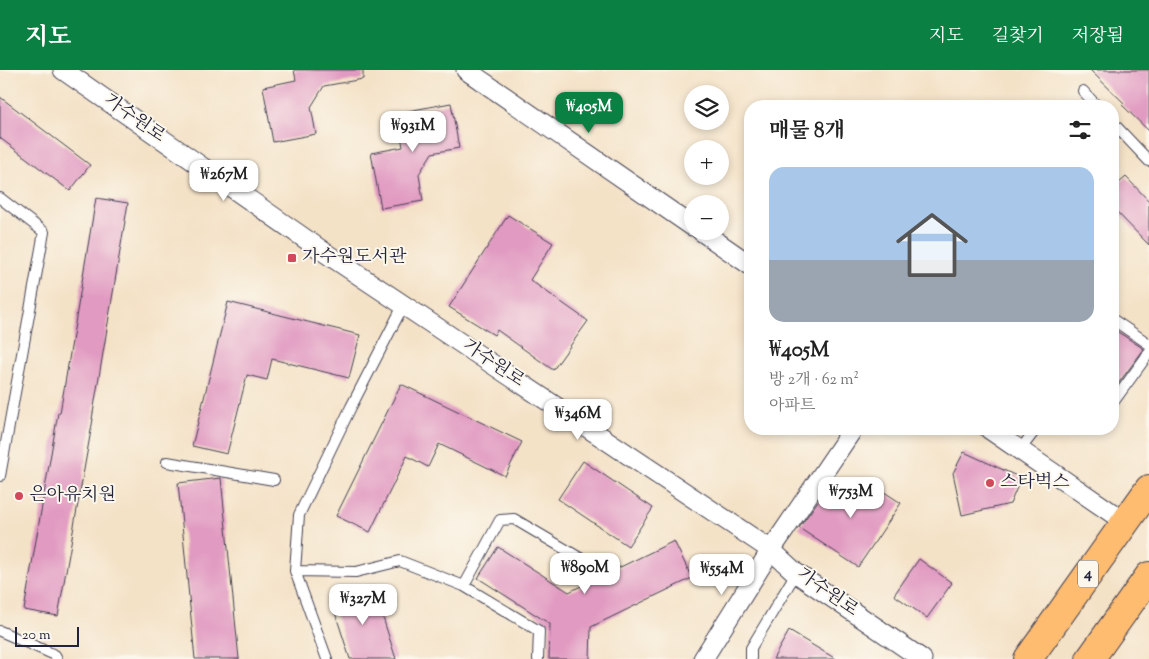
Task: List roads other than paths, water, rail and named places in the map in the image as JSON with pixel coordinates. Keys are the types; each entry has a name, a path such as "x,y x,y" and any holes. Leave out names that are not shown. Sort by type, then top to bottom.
{"main road":[{"name":"4","path":"1028,659 1149,489"},
{"path":"1090,659 1149,576"}],"street":[{"name":"가수원로","path":"64,70 327,254 771,550 796,573 922,659"},
{"path":"466,70 684,220"},
{"path":"714,240 744,261"},
{"path":"703,659 771,550 849,435"},
{"path":"998,435 1125,522"}],"lane":[{"path":"1083,91 1091,100"},
{"path":"1119,129 1149,161"},
{"path":"0,198 44,232 0,476"},
{"path":"327,659 295,571 299,515 351,407 404,304"},
{"path":"1119,323 1149,344"},
{"path":"1119,394 1149,353"},
{"path":"1020,450 1031,435"},
{"path":"167,462 274,480"},
{"path":"464,586 500,520 514,519 580,558"},
{"path":"295,571 356,572 400,561 464,586 539,631 538,659"},
{"path":"751,659 751,648 796,573"},
{"path":"0,631 55,655 57,659"}],"place":[{"name":"가수원도서관","path":"292,258"},
{"name":"스타벅스","path":"990,483"},
{"name":"은아유치원","path":"19,496"}]}
